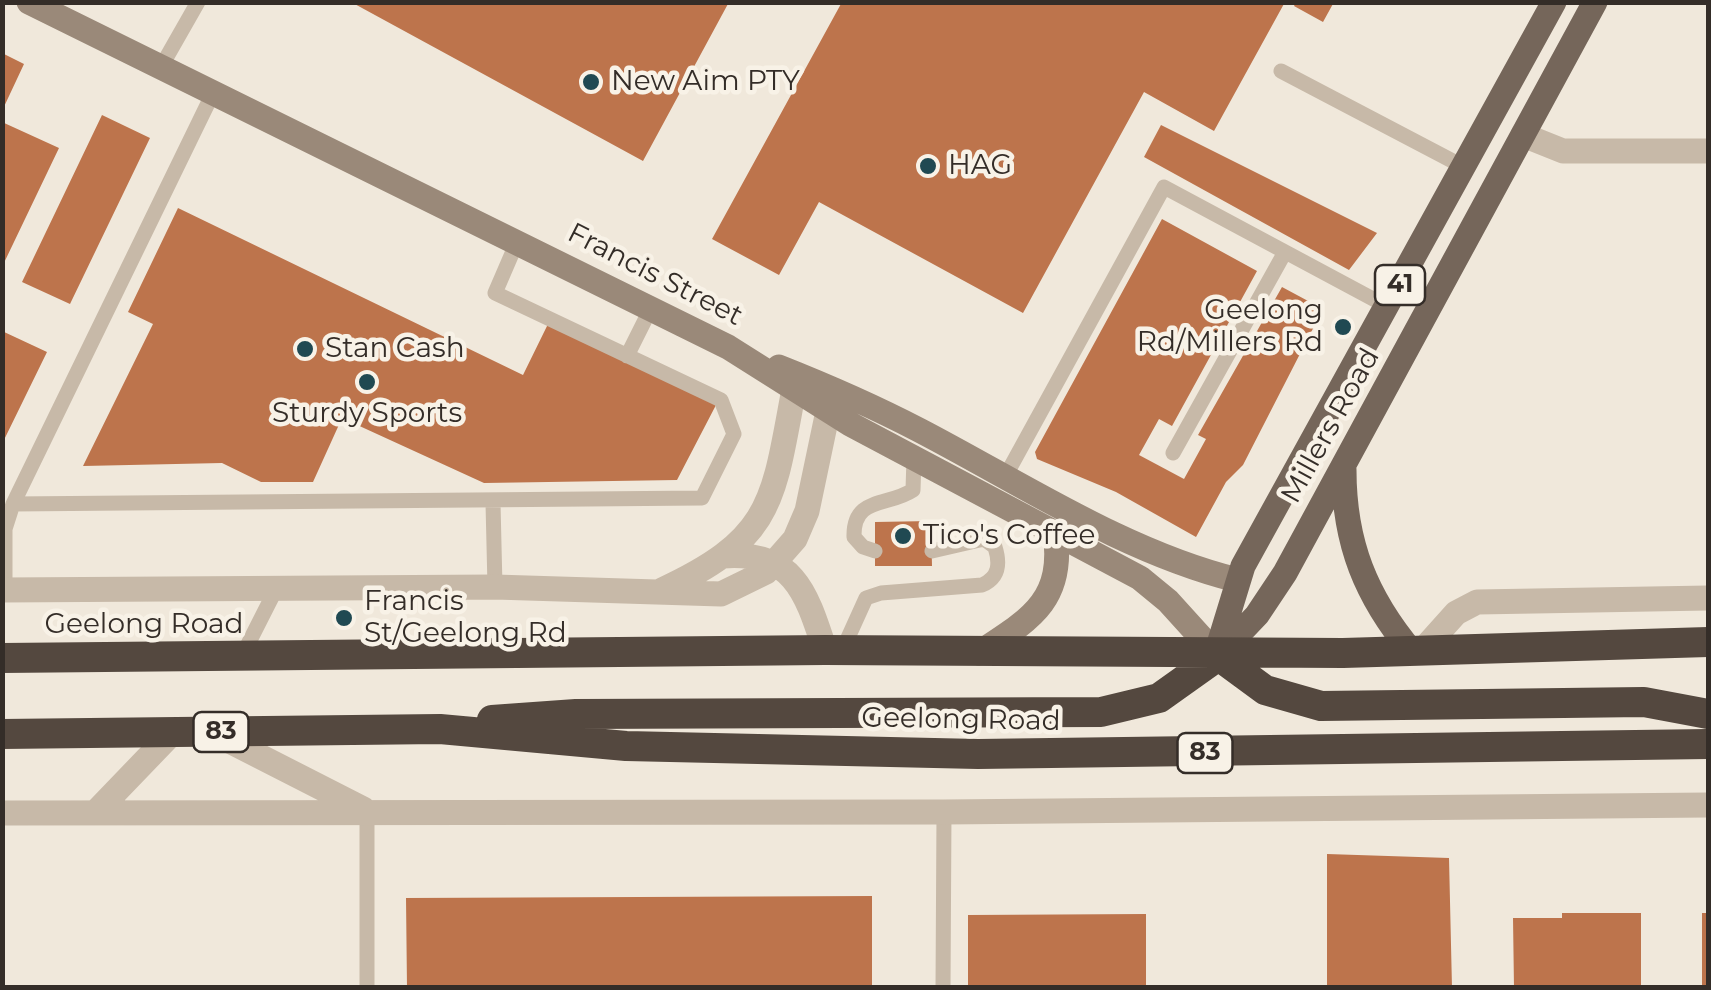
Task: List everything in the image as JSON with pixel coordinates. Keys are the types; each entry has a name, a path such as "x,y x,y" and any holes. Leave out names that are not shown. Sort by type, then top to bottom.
{"highway":[{"name":"Geelong Road","path":"2,658 834,650 1218,654 1708,642"},
{"path":"440,730 506,718 576,714 1100,712 1159,698 1218,654 1265,690 1321,706 1644,702 1708,714"},
{"name":"Geelong Road","path":"2,734 440,730 667,748 978,754 1708,744"}],"main road":[{"name":"Francis Street","path":"30,2 806,386 871,405 999,489"},
{"name":"Millers Road","path":"1218,654 1237,580 1554,2"},
{"name":"Millers Road","path":"1218,654 1276,588 1596,2"},
{"path":"806,386 828,411 914,458 1177,562 1237,580"},
{"path":"1310,446 1344,465 1346,514 1355,552 1378,609 1416,652"},
{"path":"999,489 1055,532 1140,578 1168,601 1218,654"},
{"path":"980,653 1028,618 1049,594 1058,573 1055,532"}],"street":[{"path":"1522,135 1562,151 1708,151"},
{"path":"662,590 723,556 752,530 769,504 806,386"},
{"name":"Geelong Road","path":"4,590 495,587 721,594 753,580 776,564 804,520 828,411"},
{"path":"723,556 776,564 800,586 834,650"},
{"path":"1416,652 1456,613 1477,602 1708,598"},
{"path":"213,732 367,812"},
{"path":"95,812 171,734"},
{"path":"2,813 944,812 1708,805"}],"lane":[{"path":"160,67 198,2"},
{"path":"1281,70 1464,167"},
{"path":"4,590 5,529 13,504 213,93"},
{"path":"999,489 1164,186 1388,307"},
{"path":"13,504 493,503 702,498 734,434 721,400 495,292 517,242"},
{"path":"1172,453 1285,252"},
{"path":"627,356 650,308"},
{"path":"875,550 865,548 854,537 858,517 870,503 913,490 914,458"},
{"path":"493,503 495,587"},
{"path":"834,650 866,598 881,592 982,584 992,578 999,566 996,549 984,540 932,550"},
{"path":"242,658 276,589"},
{"path":"367,812 367,988"},
{"path":"943,988 944,812"}],"building":[{"name":"New Aim PTY","path":"351,2 729,2 643,161"},
{"name":"HAG","path":"842,2 1285,2 1214,131 1144,92 1023,313 819,202 779,275 712,239"},
{"path":"1296,2 1334,2 1323,22 1294,6"},
{"path":"2,53 24,64 2,111"},
{"path":"102,115 150,138 70,304 22,282"},
{"path":"2,122 59,148 2,267"},
{"path":"1161,125 1377,233 1349,270 1144,157"},
{"name":"Stan Cash","path":"178,208 523,375 548,324 716,405 677,480 484,483 342,418 313,482 261,482 222,463 83,466 153,324 128,312"},
{"path":"1162,219 1257,271 1172,426 1159,419 1139,455 1184,479 1206,439 1198,435 1282,287 1323,309 1243,465 1226,482 1196,537 1116,492 1037,459 1035,452"},
{"path":"2,331 47,352 2,444"},
{"name":"Tico's Coffee","path":"931,521 932,566 875,566 875,522"},
{"path":"1327,854 1449,858 1452,988 1327,988"},
{"path":"872,896 872,988 407,988 406,898"},
{"path":"1562,913 1641,913 1641,988 1514,988 1513,918 1562,918"},
{"path":"1702,913 1708,913 1708,988 1702,988"},
{"path":"1146,914 1146,988 968,988 968,915"}],"place":[{"name":"New Aim PTY","path":"591,82"},
{"name":"HAG","path":"928,166"},
{"name":"Geelong Rd/Millers Rd","path":"1343,327"},
{"name":"Stan Cash","path":"305,349"},
{"name":"Sturdy Sports","path":"367,382"},
{"name":"Tico's Coffee","path":"903,536"},
{"name":"Francis St/Geelong Rd","path":"344,618"}]}
